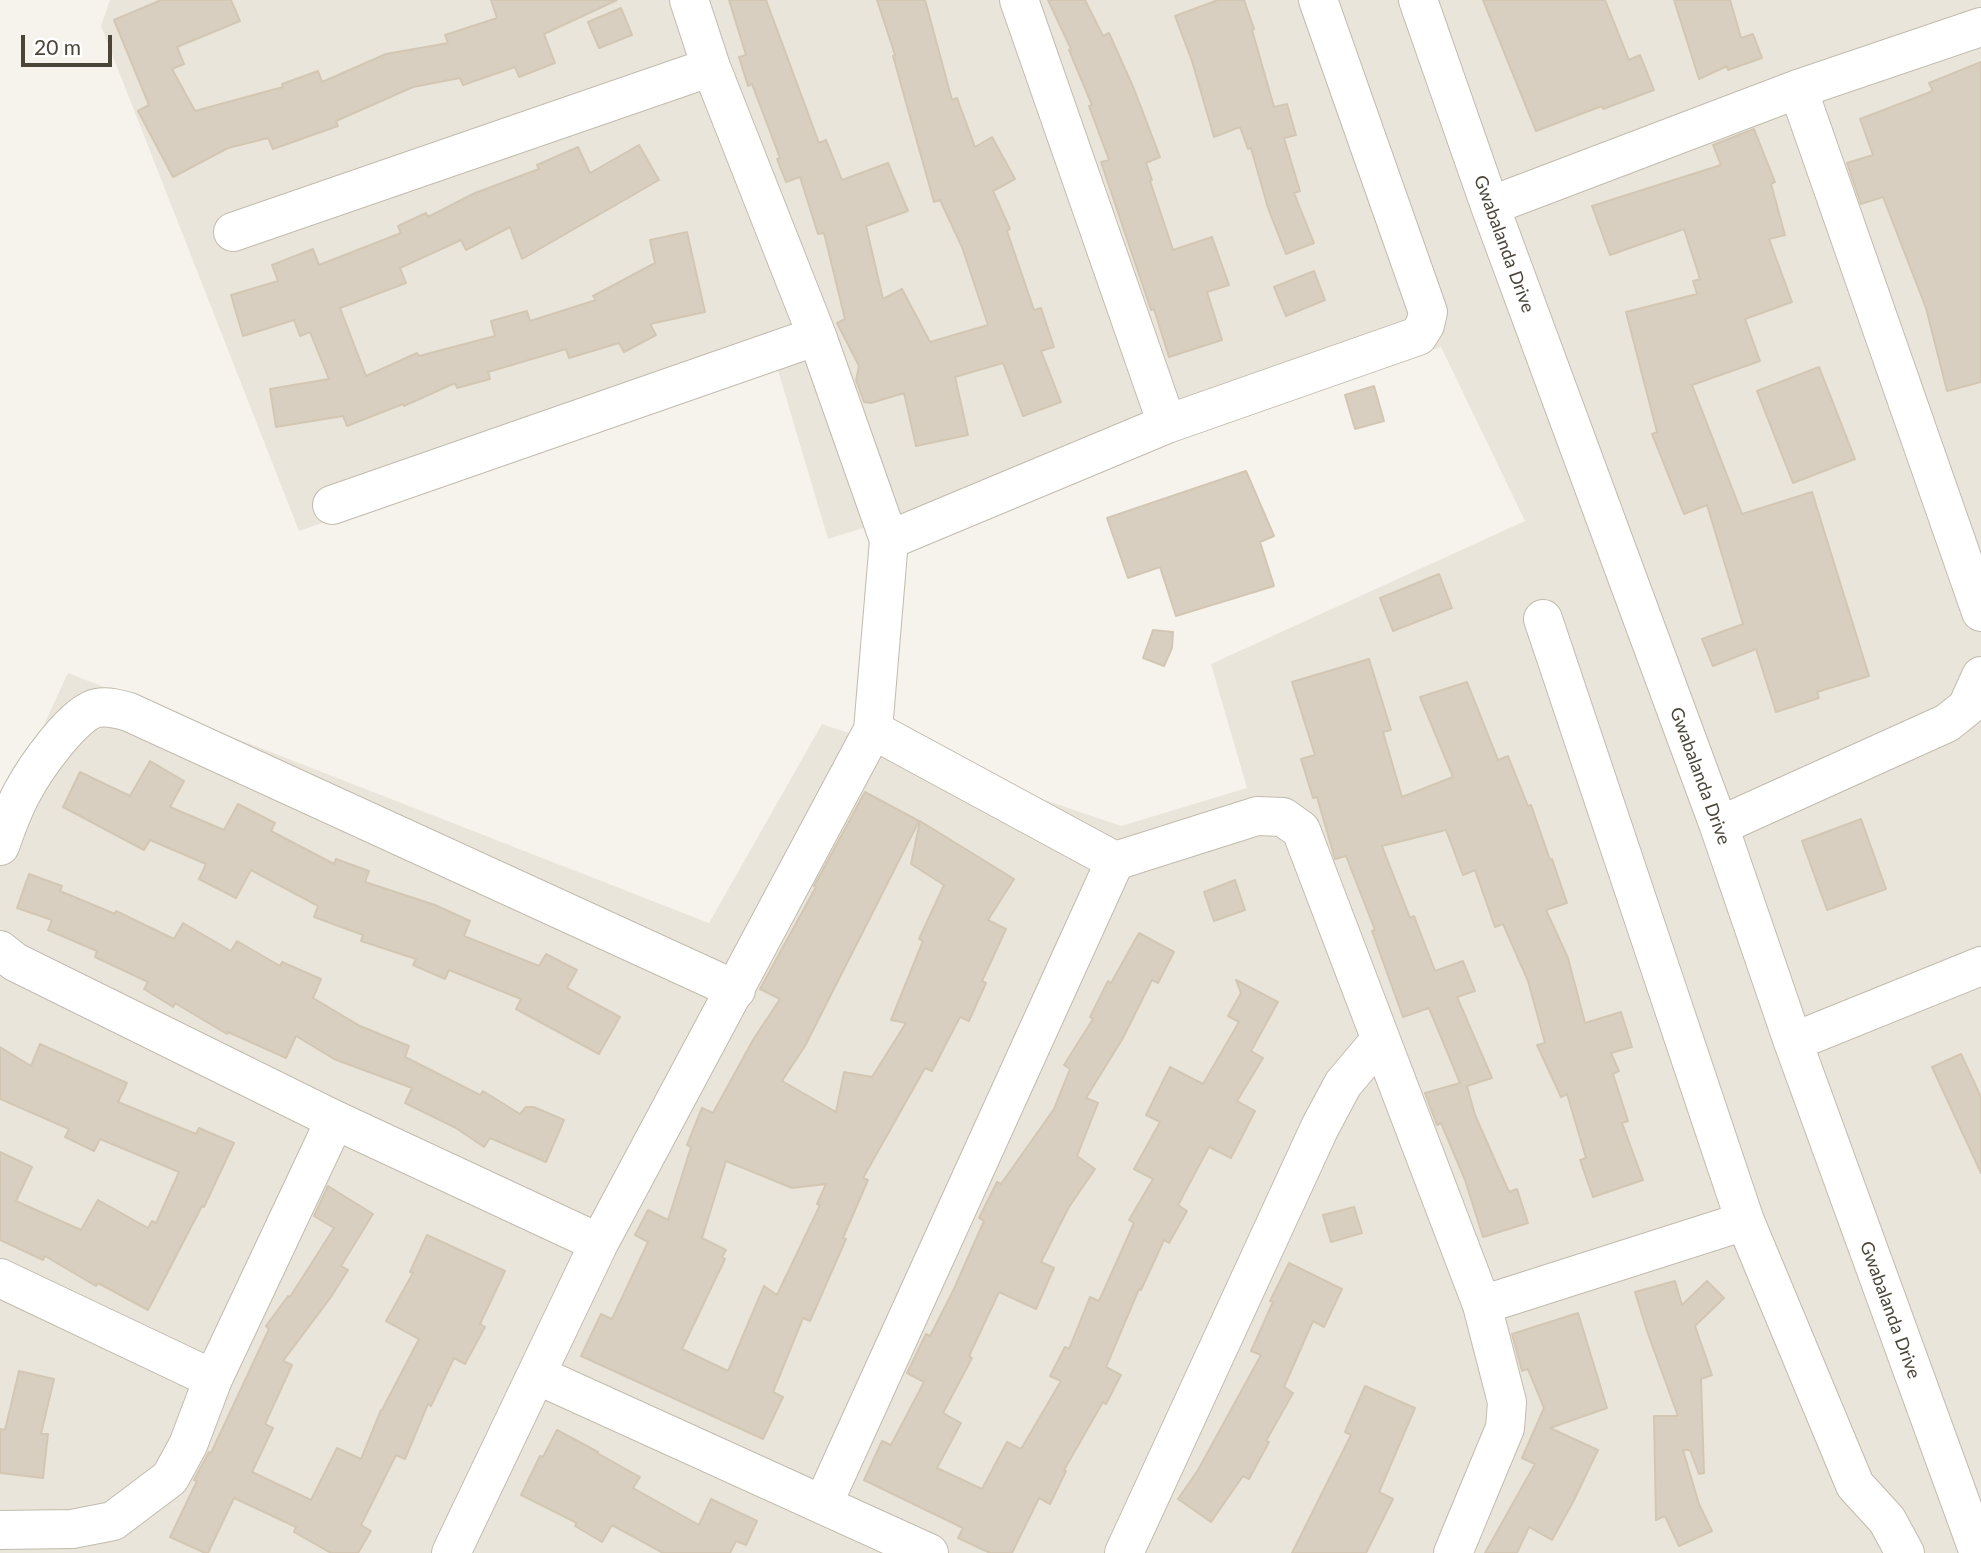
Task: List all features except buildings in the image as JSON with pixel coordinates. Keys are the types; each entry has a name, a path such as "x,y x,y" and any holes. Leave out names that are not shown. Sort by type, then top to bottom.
{"street":[{"path":"451,1553 599,1243 873,730 889,540 817,336 710,68 690,0"},
{"path":"1019,0 1167,424"},
{"path":"889,540 1167,424 1418,336 1425,325 1428,312 1318,0"},
{"name":"Gwabalanda Drive","path":"1418,0 1490,206 1719,826 1793,1042 1979,1553"},
{"path":"1490,206 1798,89 1981,27"},
{"path":"233,232 710,68"},
{"path":"1798,89 1981,612"},
{"path":"332,505 817,336"},
{"path":"1543,620 1745,1221 1855,1485 1887,1520 1905,1553"},
{"path":"1719,826 1947,723 1967,707 1981,676"},
{"path":"0,846 23,790 60,739 80,717 95,708 113,708 129,712 736,990"},
{"path":"873,730 1115,861 1257,817 1283,817 1301,830 1482,1305 1507,1402 1505,1428 1452,1553"},
{"path":"823,1504 1115,861"},
{"path":"0,950 15,962 335,1121 599,1243"},
{"path":"1793,1042 1981,966"},
{"path":"1124,1553 1320,1126 1343,1084 1380,1040"},
{"path":"0,1530 72,1529 113,1521 170,1478 188,1445 213,1379 335,1121"},
{"path":"1482,1305 1745,1221"},
{"path":"0,1278 213,1379"},
{"path":"537,1374 929,1553"}],"shaded area":[{"path":"110,0 1981,0 1981,1553 0,1553 0,819 68,673 709,923 822,724 1121,826 1247,788 1211,664 1525,521 1441,347 828,539 777,367 299,531 101,26"}]}
